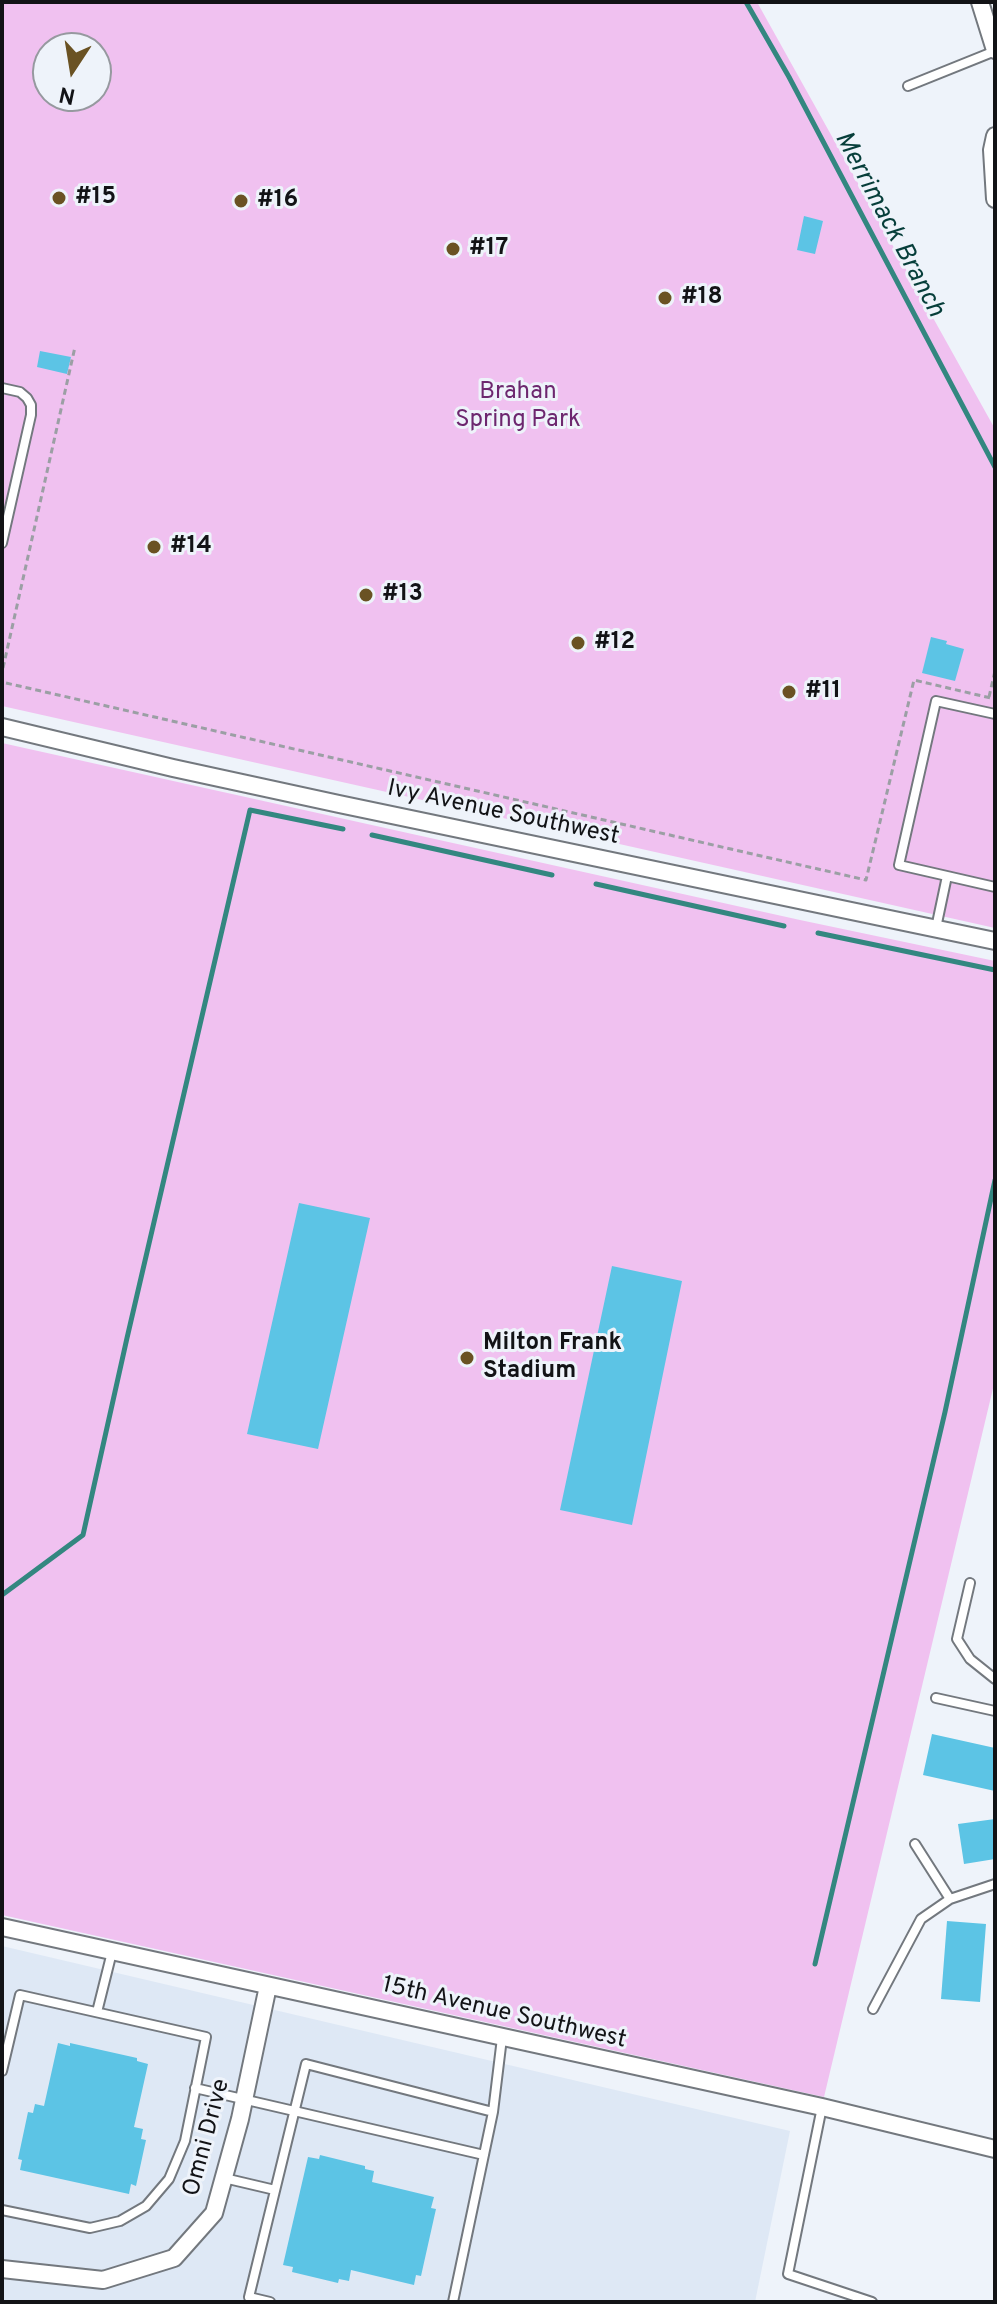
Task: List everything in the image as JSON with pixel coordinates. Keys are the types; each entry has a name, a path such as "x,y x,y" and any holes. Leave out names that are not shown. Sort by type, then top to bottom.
{"street":[{"path":"980,2 995,51"},
{"path":"995,136 992,150 995,199"},
{"name":"Ivy Avenue Southwest","path":"2,727 339,804 995,941"},
{"name":"15th Avenue Southwest","path":"2,1927 822,2107 995,2149"},
{"name":"Omni Drive","path":"2,2269 103,2280 174,2258 214,2213 244,2099 268,1986"}],"lane":[{"path":"908,86 995,51"},
{"path":"2,388 20,392 27,398 31,415 2,543"},
{"path":"995,714 936,701 899,865 995,887"},
{"path":"936,929 947,876"},
{"path":"970,1583 957,1639 970,1659 995,1679"},
{"path":"936,1698 995,1711"},
{"path":"915,1844 950,1899"},
{"path":"873,2009 921,1919 950,1899 995,1884"},
{"path":"97,2012 112,1952"},
{"path":"2,2071 20,1995 206,2037 185,2141 169,2179 146,2206 120,2221 90,2228 2,2210"},
{"path":"453,2302 493,2112 502,2038"},
{"path":"270,2302 249,2297 306,2064 493,2112"},
{"path":"195,2088 484,2155"},
{"path":"822,2107 788,2274 872,2302"},
{"path":"224,2178 275,2190"}],"path":[{"path":"3,668 75,347"},
{"path":"989,697 995,671"},
{"path":"6,683 866,880 914,680 995,699"}],"shaded area":[{"path":"2,1946 790,2131 755,2302 2,2302"}],"green space":[{"name":"Brahan Spring Park","path":"2,2 757,2 995,429 995,928 2,706"},
{"path":"2,743 995,961 995,1380 824,2097 2,1915"}],"building":[{"path":"804,216 823,221 815,254 797,250"},
{"path":"40,351 71,357 67,374 37,367"},
{"path":"931,637 964,649 955,681 922,673"},
{"path":"299,1203 370,1218 318,1449 247,1434"},
{"path":"612,1266 682,1281 632,1525 560,1510"},
{"path":"932,1734 995,1748 995,1791 923,1775"},
{"path":"995,1819 995,1859 964,1864 958,1824"},
{"path":"947,1921 986,1924 980,2002 941,1999"},
{"path":"58,2043 137,2058 137,2061 148,2064 134,2127 143,2129 141,2139 146,2140 136,2186 131,2184 129,2194 20,2170 22,2160 18,2159 28,2112 33,2113 35,2104 44,2106"},
{"path":"320,2155 365,2166 365,2169 374,2171 372,2182 434,2197 431,2208 436,2209 421,2276 416,2275 414,2285 351,2270 349,2281 339,2279 338,2283 292,2272 293,2267 283,2265 308,2157 319,2159"}],"waterway":[{"name":"Merrimack Branch","path":"746,2 789,77 995,467"},
{"path":"2,1595 83,1535 250,810 343,829"},
{"path":"372,835 552,875"},
{"path":"596,884 784,926"},
{"path":"818,933 995,970"},
{"path":"815,1964 945,1412 995,1180"}],"place":[{"name":"#15","path":"59,198"},
{"name":"#16","path":"241,201"},
{"name":"#17","path":"453,249"},
{"name":"#18","path":"665,298"},
{"name":"#14","path":"154,547"},
{"name":"#13","path":"366,595"},
{"name":"#12","path":"578,643"},
{"name":"#11","path":"789,692"},
{"name":"Milton Frank Stadium","path":"467,1358"}]}
